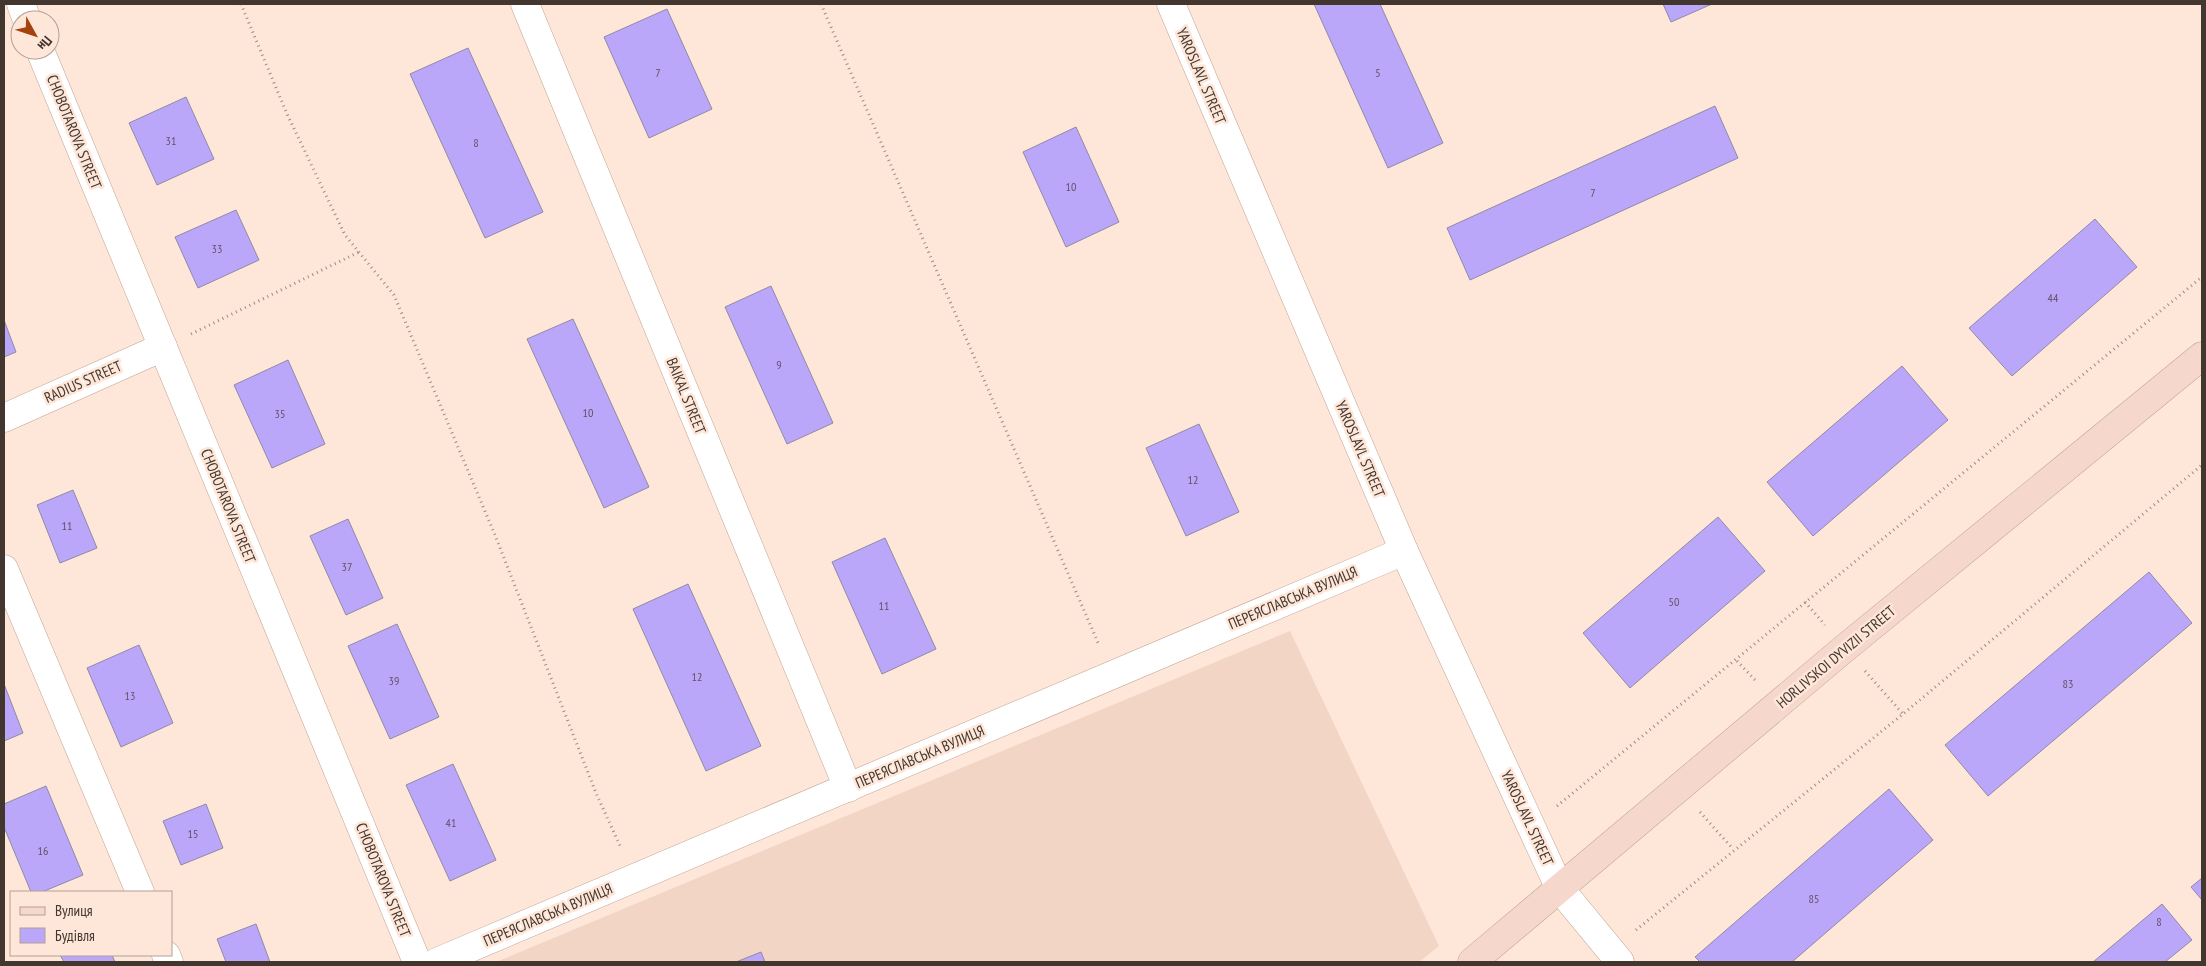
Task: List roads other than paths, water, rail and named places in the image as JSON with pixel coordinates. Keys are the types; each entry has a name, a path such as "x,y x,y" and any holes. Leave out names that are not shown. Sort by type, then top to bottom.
{"main road":[{"name":"HORLIVSKOI DYVIZII STREET","path":"1472,962 1845,648 2202,356"}],"street":[{"name":"BAIKAL STREET","path":"525,4 848,788"},
{"name":"YAROSLAVL STREET","path":"1170,4 1404,551 1560,889 1615,956"},
{"name":"CHOBOTAROVA STREET","path":"44,60 416,962"},
{"name":"RADIUS STREET","path":"4,418 163,347"},
{"name":"ПЕРЕЯСЛАВСЬКА ВУЛИЦЯ","path":"437,962 1404,551"},
{"path":"4,569 140,891"}]}
